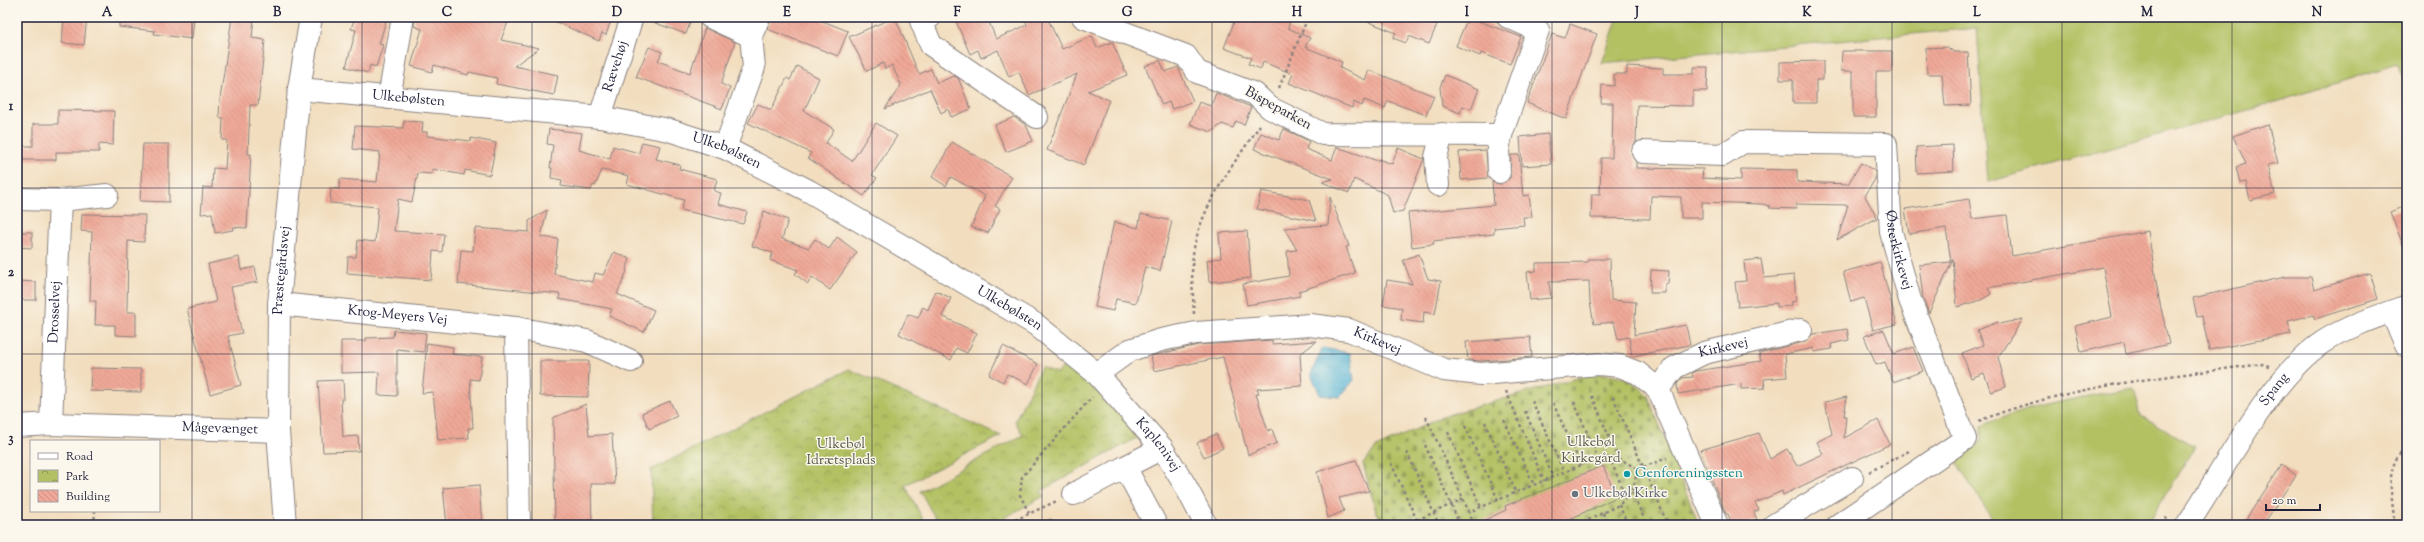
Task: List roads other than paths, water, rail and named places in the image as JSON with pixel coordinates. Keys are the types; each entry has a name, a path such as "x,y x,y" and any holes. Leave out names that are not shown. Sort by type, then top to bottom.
{"street":[{"name":"Præstegårdsvej","path":"284,525 278,432 279,304 299,89 311,17"},
{"path":"389,98 403,17"},
{"name":"Rævehøj","path":"600,117 632,17"},
{"path":"710,17 755,27 754,67 725,148"},
{"path":"930,17 921,21 931,45 1037,117"},
{"name":"Bispeparken","path":"1083,17 1186,56 1197,72 1255,94 1270,108 1323,134 1501,135"},
{"path":"1499,172 1498,149 1501,135 1538,30 1508,17"},
{"name":"Ulkebølsten","path":"299,89 600,117 669,130 725,148 809,191 1035,324 1100,378"},
{"path":"1438,185 1436,157 1442,134"},
{"name":"Østerkirkevej","path":"1643,152 1723,155 1743,142 1886,144 1893,239 1910,300 1965,439 1838,525"},
{"path":"17,199 60,200 107,195"},
{"name":"Drosselvej","path":"51,424 60,200"},
{"name":"Krog-Meyers Vej","path":"279,304 516,328 587,341 631,361"},
{"path":"2399,309 2407,346"},
{"name":"Spang","path":"2187,525 2258,415 2290,373 2321,343 2336,334 2399,309"},
{"name":"Kirkevej","path":"1100,378 1130,350 1161,340 1196,333 1310,325 1349,330 1444,370 1481,374 1599,364 1620,366 1638,373 1658,389 1717,525"},
{"path":"516,328 518,525"},
{"name":"Kirkevej","path":"1658,389 1674,368 1704,353 1801,330"},
{"name":"Kaplenivej","path":"1100,378 1162,448 1186,485 1206,525"},
{"name":"Mågevænget","path":"17,426 51,424 278,432"},
{"path":"1074,494 1162,448"},
{"path":"1125,467 1156,525"},
{"path":"1774,525 1852,478"}],"water":[{"path":"1322,348 1350,353 1354,380 1340,397 1320,395 1311,374"}],"place":[{"name":"Genforeningssten","path":"1627,474"},
{"name":"Ulkebøl Kirke","path":"1575,494"}],"park label":[{"name":"Ulkebøl Kirkegård","path":"1591,452"},
{"name":"Ulkebøl Idrætsplads","path":"841,454"}]}
